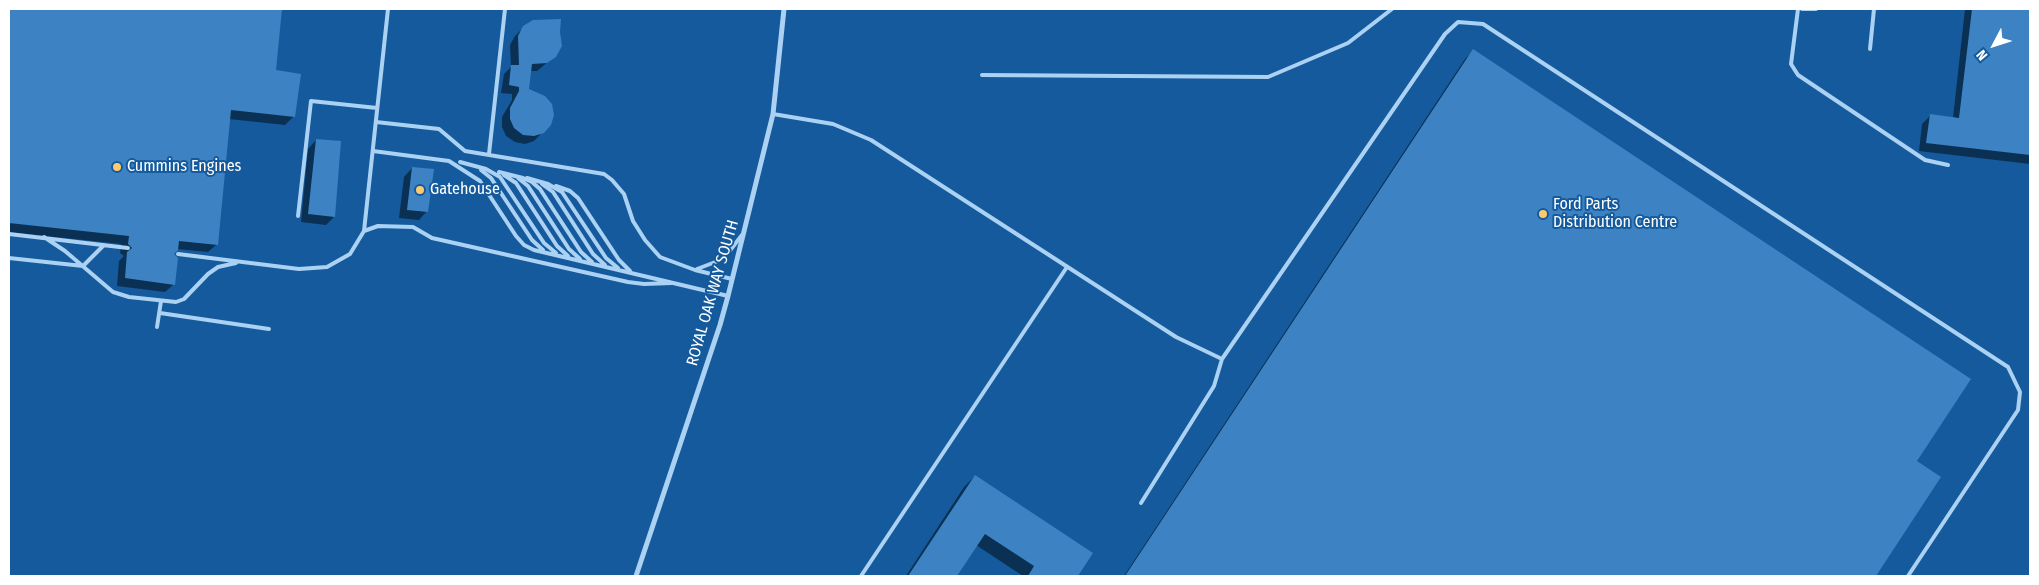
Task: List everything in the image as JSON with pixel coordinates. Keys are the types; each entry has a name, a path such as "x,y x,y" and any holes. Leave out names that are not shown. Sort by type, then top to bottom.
{"street":[{"name":"ROYAL OAK WAY SOUTH","path":"636,576 728,296 773,114 784,9"}],"lane":[{"path":"178,254 299,269 327,267 350,254 364,231 388,9"},
{"path":"489,154 506,9"},
{"path":"982,75 1268,77 1348,43 1392,9"},
{"path":"1798,9 1791,64 1798,74 1925,160 1948,165"},
{"path":"1802,9 1816,9"},
{"path":"1870,49 1874,9"},
{"path":"1141,503 1214,386 1222,359 1445,34 1458,22 1483,24 2008,367 2020,392 2018,410 1908,576"},
{"path":"298,216 311,101 377,108"},
{"path":"773,114 834,124 872,140 1176,337 1222,359"},
{"path":"376,122 439,129 465,151 604,174 624,194 633,221 645,240 660,257 695,270 732,279"},
{"path":"372,151 460,162 561,187 575,195 622,265 636,274"},
{"path":"449,161 480,181 524,245 728,296"},
{"path":"460,162 488,174 535,244 550,253"},
{"path":"475,166 500,177 544,243 552,251 562,256"},
{"path":"487,169 513,180 556,246 564,254 575,259"},
{"path":"499,172 520,180 528,186 569,249 577,257 587,262"},
{"path":"512,175 532,182 540,189 581,252 589,260 599,265"},
{"path":"524,178 550,189 593,254 601,263 611,268"},
{"path":"537,181 562,192 610,262 624,271"},
{"path":"364,231 378,226 413,228 432,238 628,282 644,284 672,283"},
{"path":"695,270 718,261 732,248 743,233"},
{"path":"9,234 128,248"},
{"path":"44,237 65,251 113,292 129,297 176,302 184,299 208,274 218,267 232,263 248,263"},
{"path":"83,266 104,245"},
{"path":"9,258 83,266"},
{"path":"862,576 1067,267"},
{"path":"157,327 162,301"},
{"path":"160,313 269,329"}],"building":[{"name":"Cummins Engines","path":"9,9 282,9 276,70 301,74 295,117 231,110 218,245 179,241 178,250 174,254 178,258 175,285 125,278 127,252 132,248 128,244 129,236 9,223"},
{"path":"1972,9 2030,9 2030,155 1926,143 1930,114 1959,118"},
{"path":"561,19 562,46 556,57 547,63 532,64 529,89 545,96 552,104 554,115 551,125 544,133 534,136 523,135 514,128 510,119 510,108 519,91 519,87 509,85 511,65 519,65 518,36 523,26 533,20"},
{"name":"Ford Parts Distribution Centre","path":"1473,49 1971,379 1917,461 1941,477 1876,576 1125,576"},
{"path":"316,139 341,141 335,217 308,214"},
{"name":"Gatehouse","path":"412,167 434,169 428,212 407,210"},
{"path":"975,475 1093,553 1078,576 1028,576 1034,566 985,534 957,576 908,576"}],"place":[{"name":"Cummins Engines","path":"117,167"},
{"name":"Gatehouse","path":"420,190"},
{"name":"Ford Parts Distribution Centre","path":"1543,214"}]}
